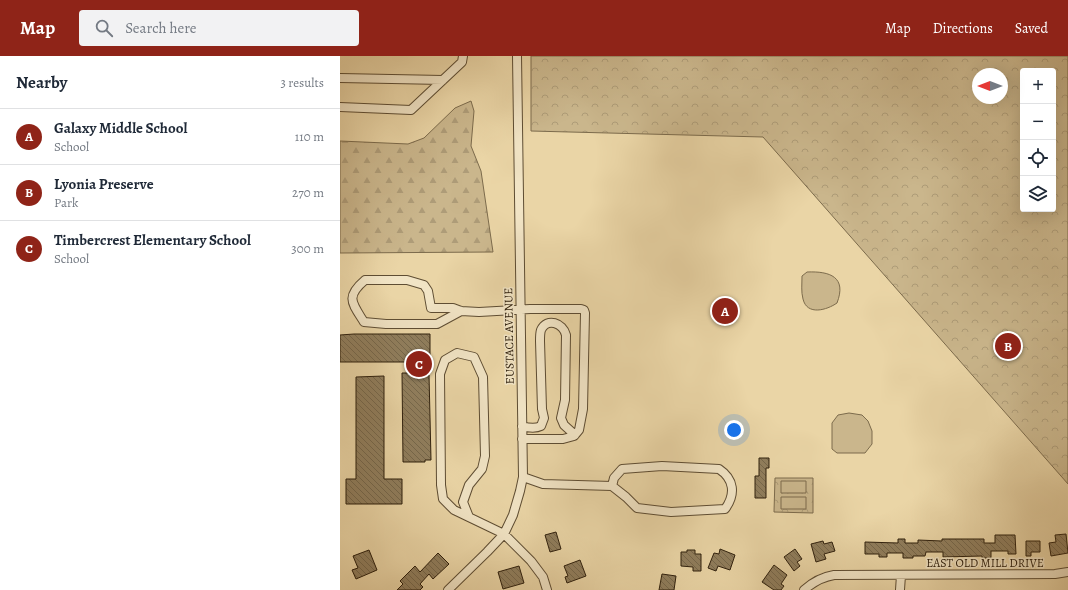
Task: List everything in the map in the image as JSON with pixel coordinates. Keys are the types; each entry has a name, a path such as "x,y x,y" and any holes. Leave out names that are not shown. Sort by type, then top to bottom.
{"street":[{"path":"340,107 411,110 462,62 463,56"},
{"name":"EUSTACE AVENUE","path":"448,590 504,534 513,515 523,477 517,56"},
{"path":"340,78 443,80"},
{"path":"461,311 437,324 386,324 364,322 353,305 352,294 365,280 407,280 424,285 428,291 431,308 453,308 461,311 530,309 584,310 583,409 579,430 575,435 563,439 522,439"},
{"path":"522,426 537,428 541,426 544,418 542,409 541,330 544,326 551,323 556,323 561,325 565,330 566,335 565,400 561,418 564,425 575,435"},
{"path":"469,517 463,502 469,486 482,469 485,456 483,377 474,357 457,353 445,360 440,374 441,486 443,499 454,510 504,534 531,561 543,577 547,590"},
{"path":"523,477 543,484 612,486 637,508 671,512 724,509 730,502 733,488 726,474 719,468 662,466 622,469 614,478 612,486"},
{"name":"EAST OLD MILL DRIVE","path":"804,590 819,579 834,575 1055,574 1068,572"},
{"path":"900,590 901,575"}],"green space":[{"path":"531,56 1068,56 1068,484 763,137 531,131"},
{"path":"471,101 474,111 471,146 481,171 493,252 340,253 340,141 408,144 424,138 455,108"},
{"path":"807,272 823,273 834,277 840,287 840,294 837,303 828,308 818,310 813,310 805,304 802,294 802,276"},
{"path":"849,413 862,415 868,421 872,431 872,444 865,453 837,453 832,449 832,423 838,415"},
{"path":"775,478 813,478 813,513 774,512"},
{"path":"781,481 806,481 806,493 781,493"},
{"path":"781,497 806,497 806,509 781,509"}],"building":[{"path":"430,334 430,362 340,362 340,335"},
{"path":"402,373 424,373 424,375 429,375 431,460 425,460 425,462 403,462"},
{"path":"384,376 384,479 402,479 402,504 346,504 346,479 356,479 356,377"},
{"path":"759,458 769,458 769,468 766,468 766,498 755,498 755,476 759,476"},
{"path":"556,532 561,549 550,552 545,535"},
{"path":"1066,534 1068,553 1051,556 1049,543 1056,542 1055,535"},
{"path":"995,535 1015,535 1016,554 1008,554 1008,551 991,551 991,558 982,558 982,556 943,557 943,552 926,552 925,556 903,558 903,553 887,553 887,557 879,557 879,554 865,554 865,542 898,543 898,539 905,539 905,543 918,543 918,540 942,541 942,539 984,539 984,543 995,543"},
{"path":"823,541 824,544 832,542 835,551 824,554 826,559 816,562 811,544"},
{"path":"1026,541 1040,541 1040,552 1031,552 1031,556 1026,556"},
{"path":"720,549 735,555 730,570 718,566 716,571 708,568 714,553 719,554"},
{"path":"795,549 802,559 797,562 800,566 794,571 784,557"},
{"path":"369,550 377,570 356,579 352,570 358,568 353,556"},
{"path":"687,550 695,550 695,554 701,554 701,571 693,571 693,567 681,566 681,552 687,552"},
{"path":"438,553 449,564 433,579 429,574 420,584 423,587 420,590 397,590 403,584 400,581 415,566 420,572"},
{"path":"580,560 586,576 567,583 565,577 568,576 564,566"},
{"path":"774,565 787,575 781,584 784,586 781,590 774,590 762,582"},
{"path":"519,566 524,583 503,589 498,572"},
{"path":"662,574 676,576 674,590 659,590"}],"place":[{"name":"Galaxy Middle School","path":"725,311"},
{"name":"Lyonia Preserve","path":"1008,346"},
{"name":"Timbercrest Elementary School","path":"419,364"}]}
